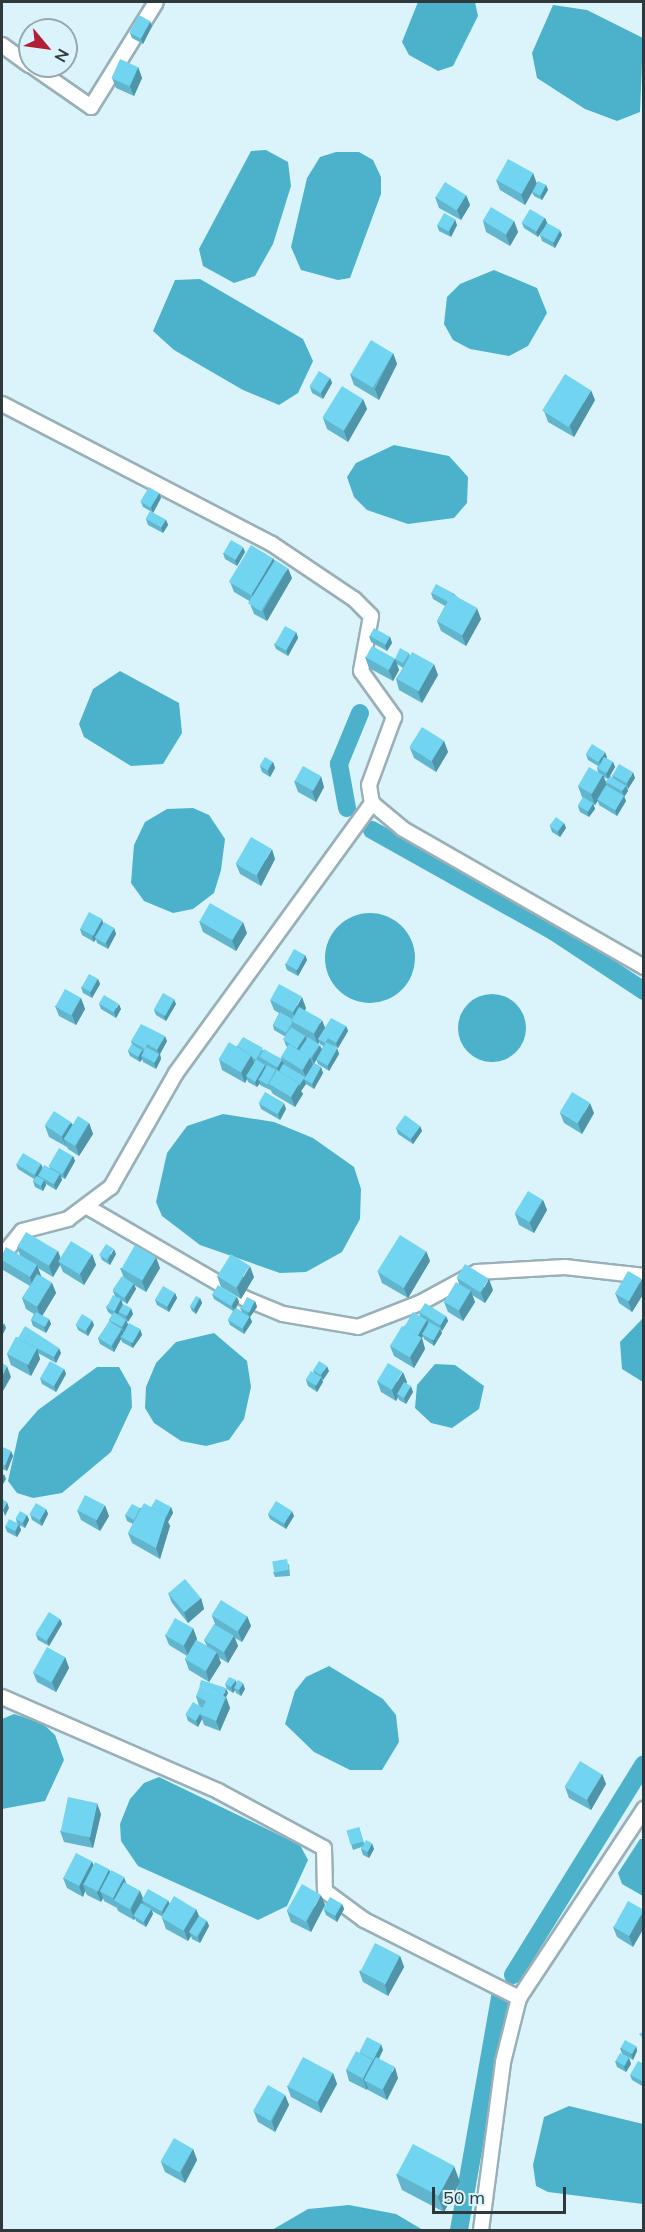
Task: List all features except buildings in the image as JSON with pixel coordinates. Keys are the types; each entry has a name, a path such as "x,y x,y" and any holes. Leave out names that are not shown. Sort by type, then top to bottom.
{"street":[{"path":"50,78 91,107 156,2"},
{"path":"2,45 18,56"},
{"path":"2,404 272,544 371,616 362,671 394,717 369,785 372,803 403,829 644,967"},
{"path":"2,1256 22,1231 89,1208 111,1187 176,1073 229,996 372,803"},
{"path":"89,1208 244,1298 283,1314 358,1327 420,1303 477,1272 566,1267 644,1276"},
{"path":"2,1697 218,1791 324,1848 325,1891 364,1920 519,1998"},
{"path":"481,2230 503,2062 519,1998 644,1809"}],"water":[{"path":"418,2 475,2 478,16 453,66 438,71 409,55 402,42"},
{"path":"553,5 587,10 643,38 640,112 617,121 585,109 537,78 532,53"},
{"path":"266,150 288,162 291,186 273,244 255,276 234,283 203,266 199,249 251,151"},
{"path":"336,152 359,152 373,160 381,177 381,194 350,278 338,280 301,270 291,247 307,178 320,157"},
{"path":"494,270 537,288 547,313 528,346 509,356 470,349 453,340 444,324 447,297 460,284"},
{"path":"200,279 303,339 313,361 298,393 279,405 243,390 174,350 153,331 175,280"},
{"path":"394,445 449,456 468,477 467,503 454,518 408,524 367,510 354,497 347,477 356,463"},
{"path":"120,671 179,703 182,733 163,764 131,766 84,737 79,724 93,689"},
{"path":"193,808 209,815 225,839 221,870 214,893 193,909 173,913 144,901 131,883 134,845 145,822 167,809"},
{"path":"370,913 387,916 402,926 412,941 415,958 412,975 402,990 387,1000 370,1003 353,1000 338,990 328,975 325,958 328,941 338,926 353,916"},
{"path":"492,994 505,997 516,1004 523,1015 526,1028 523,1041 516,1052 505,1059 492,1062 479,1059 468,1052 461,1041 458,1028 461,1015 468,1004 479,997"},
{"path":"223,1114 274,1122 313,1138 354,1167 361,1189 360,1219 342,1252 306,1272 280,1273 200,1245 162,1216 156,1202 167,1153 187,1126"},
{"path":"643,1318 643,1382 622,1369 620,1342"},
{"path":"214,1333 247,1361 251,1387 244,1419 229,1440 206,1446 181,1441 154,1423 145,1408 146,1387 156,1363 176,1342"},
{"path":"435,1364 455,1365 484,1386 479,1409 452,1428 431,1423 415,1408 417,1385"},
{"path":"97,1367 119,1367 131,1388 132,1407 111,1452 62,1493 33,1498 17,1493 8,1481 19,1432 38,1410"},
{"path":"329,1666 383,1699 396,1715 399,1742 382,1770 350,1770 314,1752 285,1724 295,1691 306,1677"},
{"path":"14,1714 42,1723 55,1735 64,1760 45,1801 2,1809 2,1719"},
{"path":"159,1777 300,1845 308,1860 287,1906 258,1920 138,1866 121,1841 120,1824 130,1799 144,1783"},
{"path":"640,1839 643,1839 643,1896 622,1884 618,1873"},
{"path":"569,2106 643,2124 643,2204 548,2192 536,2186 533,2165 544,2117"},
{"path":"349,2205 396,2214 423,2230 272,2230 308,2209"}],"waterway":[{"path":"347,808 339,764 360,713"},
{"path":"372,830 553,931 644,991"},
{"path":"513,1975 644,1764"},
{"path":"459,2230 500,1998"}]}
